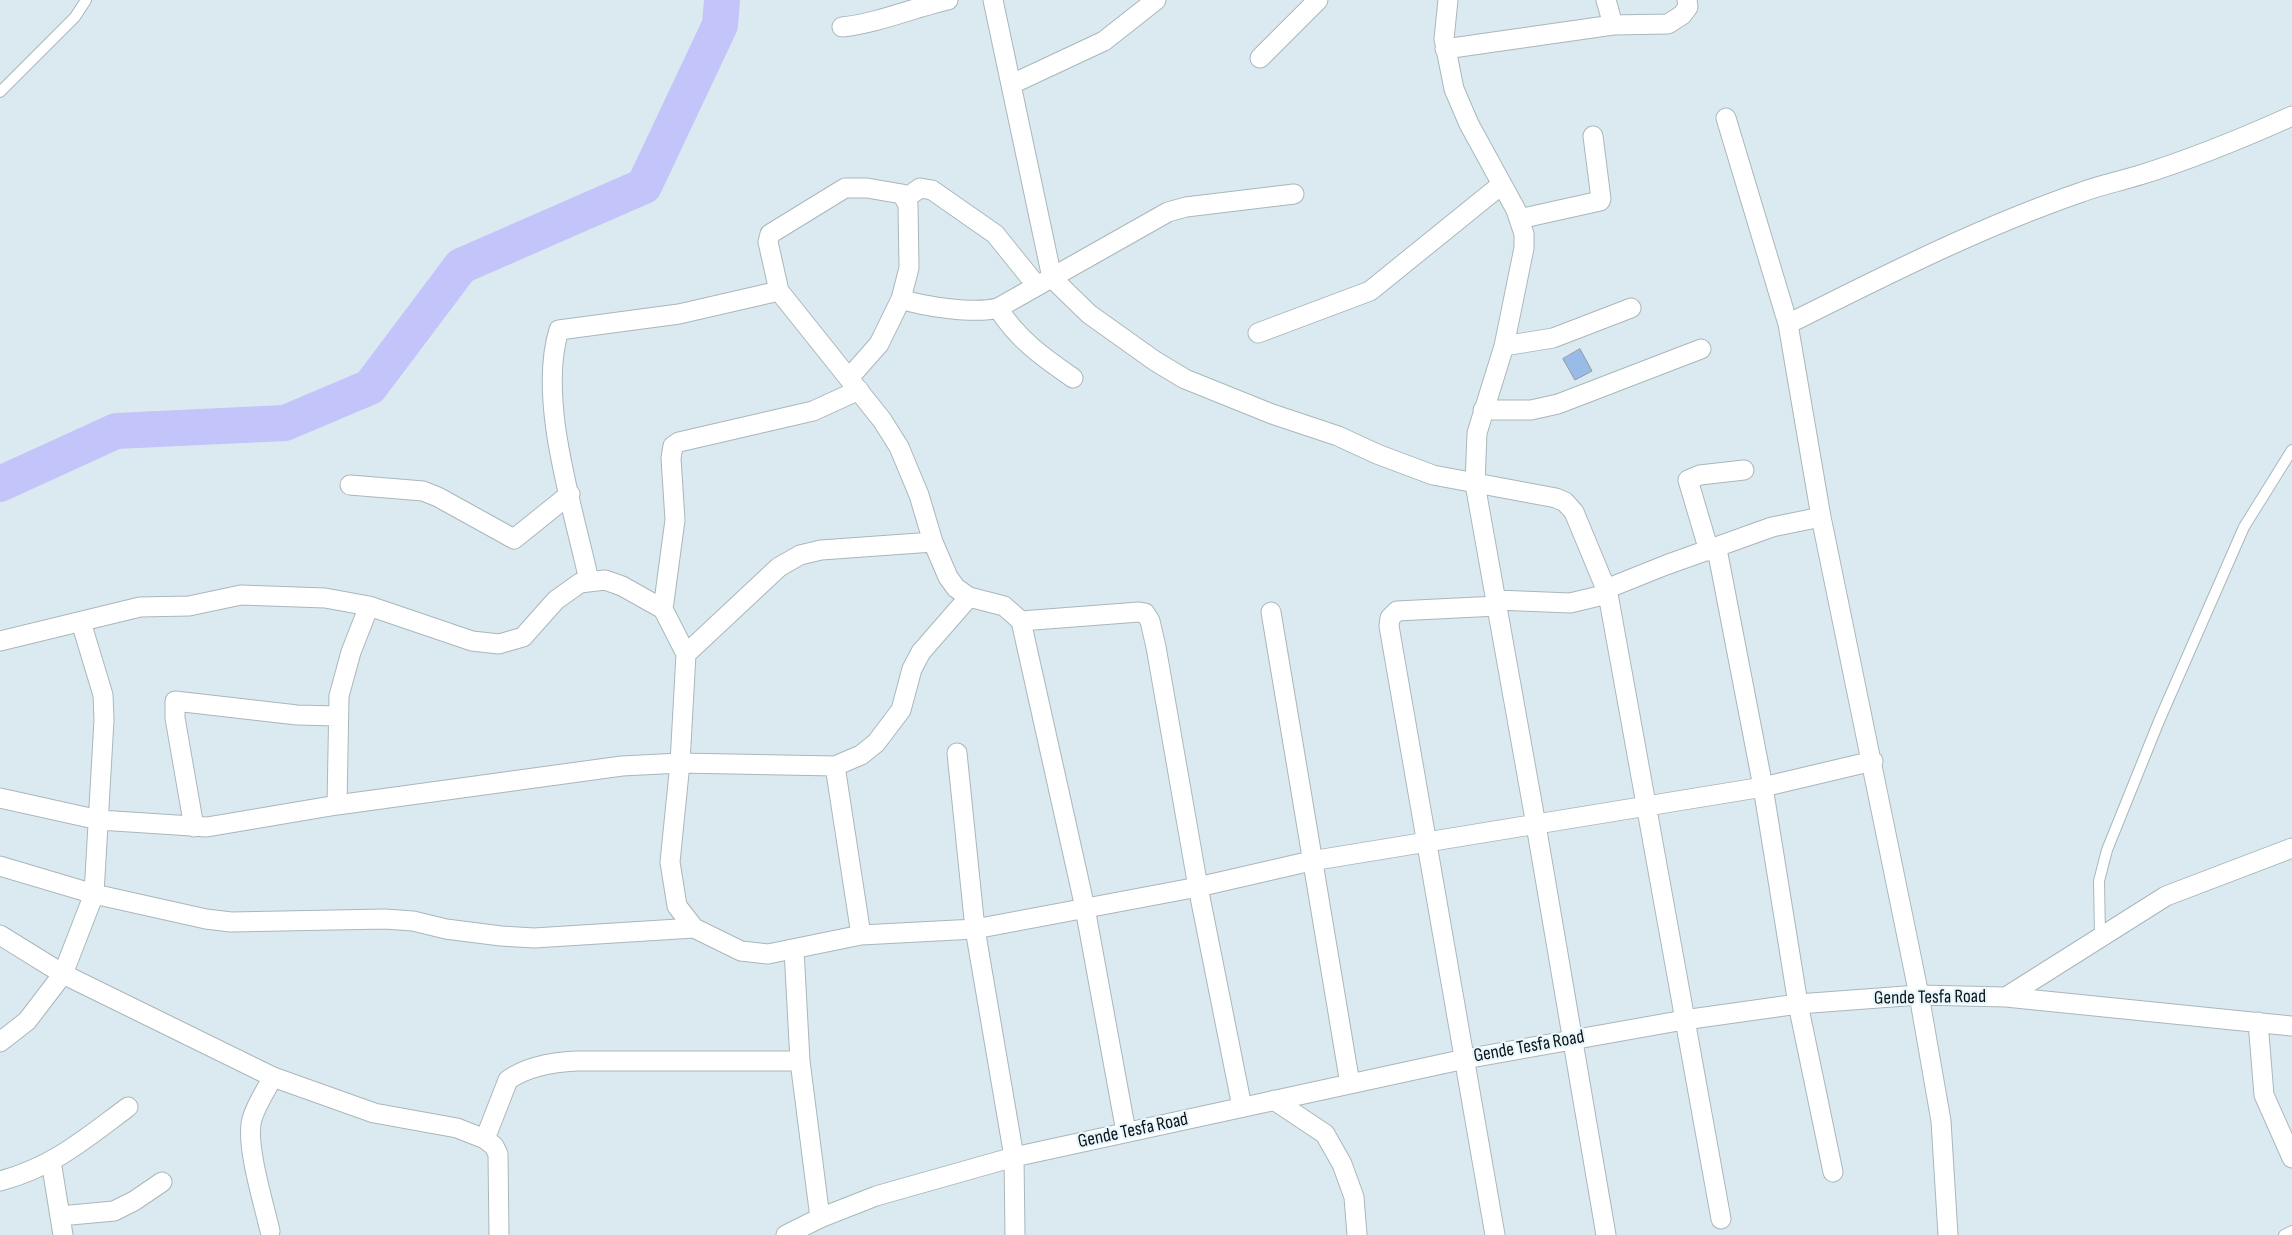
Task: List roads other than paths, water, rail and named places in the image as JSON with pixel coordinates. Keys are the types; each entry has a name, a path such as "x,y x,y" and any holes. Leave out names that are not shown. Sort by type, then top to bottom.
{"street":[{"path":"842,27 870,24 921,6 948,0"},
{"path":"993,0 1012,84 1044,282"},
{"path":"1012,84 1104,41 1156,0"},
{"path":"1260,58 1318,0"},
{"path":"1448,0 1444,39 1454,89 1468,124 1524,230 1524,248 1504,346 1483,410 1475,444 1475,484 1606,1235"},
{"path":"1606,0 1613,25"},
{"path":"1445,49 1613,25 1668,24 1682,15 1688,7 1687,0"},
{"path":"1788,324 1915,260 1962,240 2082,192 2142,175 2292,116"},
{"path":"1726,118 1788,324 1821,517 1873,761 1919,995 1941,1121 1948,1235"},
{"path":"1519,219 1600,201 1593,136"},
{"path":"1258,333 1370,292 1501,184"},
{"path":"663,609 675,520 671,458 673,446 679,442 813,411 854,384 878,344 901,299 909,268 908,205 906,198 902,194 867,188 845,188 770,234 768,242 779,291 854,384 882,420 899,447 919,495 933,542 948,577 956,588 968,597 1004,606 1021,621 1085,908 1126,1132"},
{"path":"906,198 920,188 932,190 995,234 1044,282 1154,361 1185,379 1272,414 1338,436 1410,466 1475,484 1556,498 1565,502 1574,512 1607,592 1721,1219"},
{"path":"901,299 978,311 998,308 1168,212 1186,207 1294,194"},
{"path":"589,582 560,451 552,393 553,366 560,330 679,314 779,291"},
{"path":"998,308 1008,324 1035,352 1073,378"},
{"path":"1504,346 1553,338 1630,308"},
{"path":"1483,410 1531,410 1558,404 1701,349"},
{"path":"1744,470 1700,475 1688,480 1713,550 1763,787 1798,1004 1833,1172"},
{"path":"350,485 422,491 438,497 514,539 570,494"},
{"path":"1496,1235 1426,842 1390,618 1397,611 1496,603 1570,603 1607,592 1666,565 1713,550 1772,527 1821,517"},
{"path":"686,654 779,567 800,555 821,550 933,542"},
{"path":"0,641 140,607 189,606 241,595 325,598 369,606 472,642 498,644 523,636 556,600 580,582 605,580 622,586 663,609 686,654 680,763 670,862 677,906 694,928 740,951 768,954 861,936 975,929 1198,887 1311,861 1536,826 1763,787 1873,761"},
{"path":"0,798 99,820 194,827 223,825 337,805 603,768 680,763 835,766 861,755 876,743 900,710 912,669 921,652 968,597"},
{"path":"337,805 339,696 351,652 369,606"},
{"path":"1271,612 1311,861 1350,1084"},
{"path":"1021,621 1144,613 1150,621 1198,887 1242,1107"},
{"path":"0,1042 27,1021 63,974 94,894 103,728 102,695 81,622"},
{"path":"194,827 175,718 175,701 297,715 338,716"},
{"path":"957,753 975,929 1014,1157 1015,1235"},
{"path":"835,766 861,936"},
{"path":"2006,997 2166,896 2292,848"},
{"path":"0,866 94,894 206,919 231,922 385,919 413,921 446,929 500,936 534,938 694,928"},
{"path":"0,935 63,974 273,1077 374,1113 457,1128 485,1139 494,1146 498,1154 498,1235"},
{"path":"794,950 800,1061 820,1218"},
{"name":"Gende Tesfa Road","path":"786,1235 820,1218 876,1196 1014,1157 1465,1059 1684,1020 1798,1004 1919,995 2006,997 2292,1026"},
{"path":"2258,1022 2264,1095 2292,1158"},
{"path":"485,1139 508,1080 528,1069 560,1062 577,1061 800,1061"},
{"path":"270,1230 251,1134 252,1119 273,1077"},
{"path":"1274,1100 1325,1134 1342,1164 1354,1197 1357,1235"},
{"path":"0,1181 28,1174 65,1154 128,1107"},
{"path":"51,1161 63,1235"},
{"path":"60,1216 114,1211 134,1201 162,1182"}],"lane":[{"path":"0,92 75,17 86,0"},
{"path":"2100,936 2099,880 2107,850 2159,720 2244,527 2292,450"},
{"path":"2284,1235 2292,1232"}],"waterway":[{"path":"0,484 116,431 285,423 370,387 461,266 644,186 720,25 722,0"}]}
